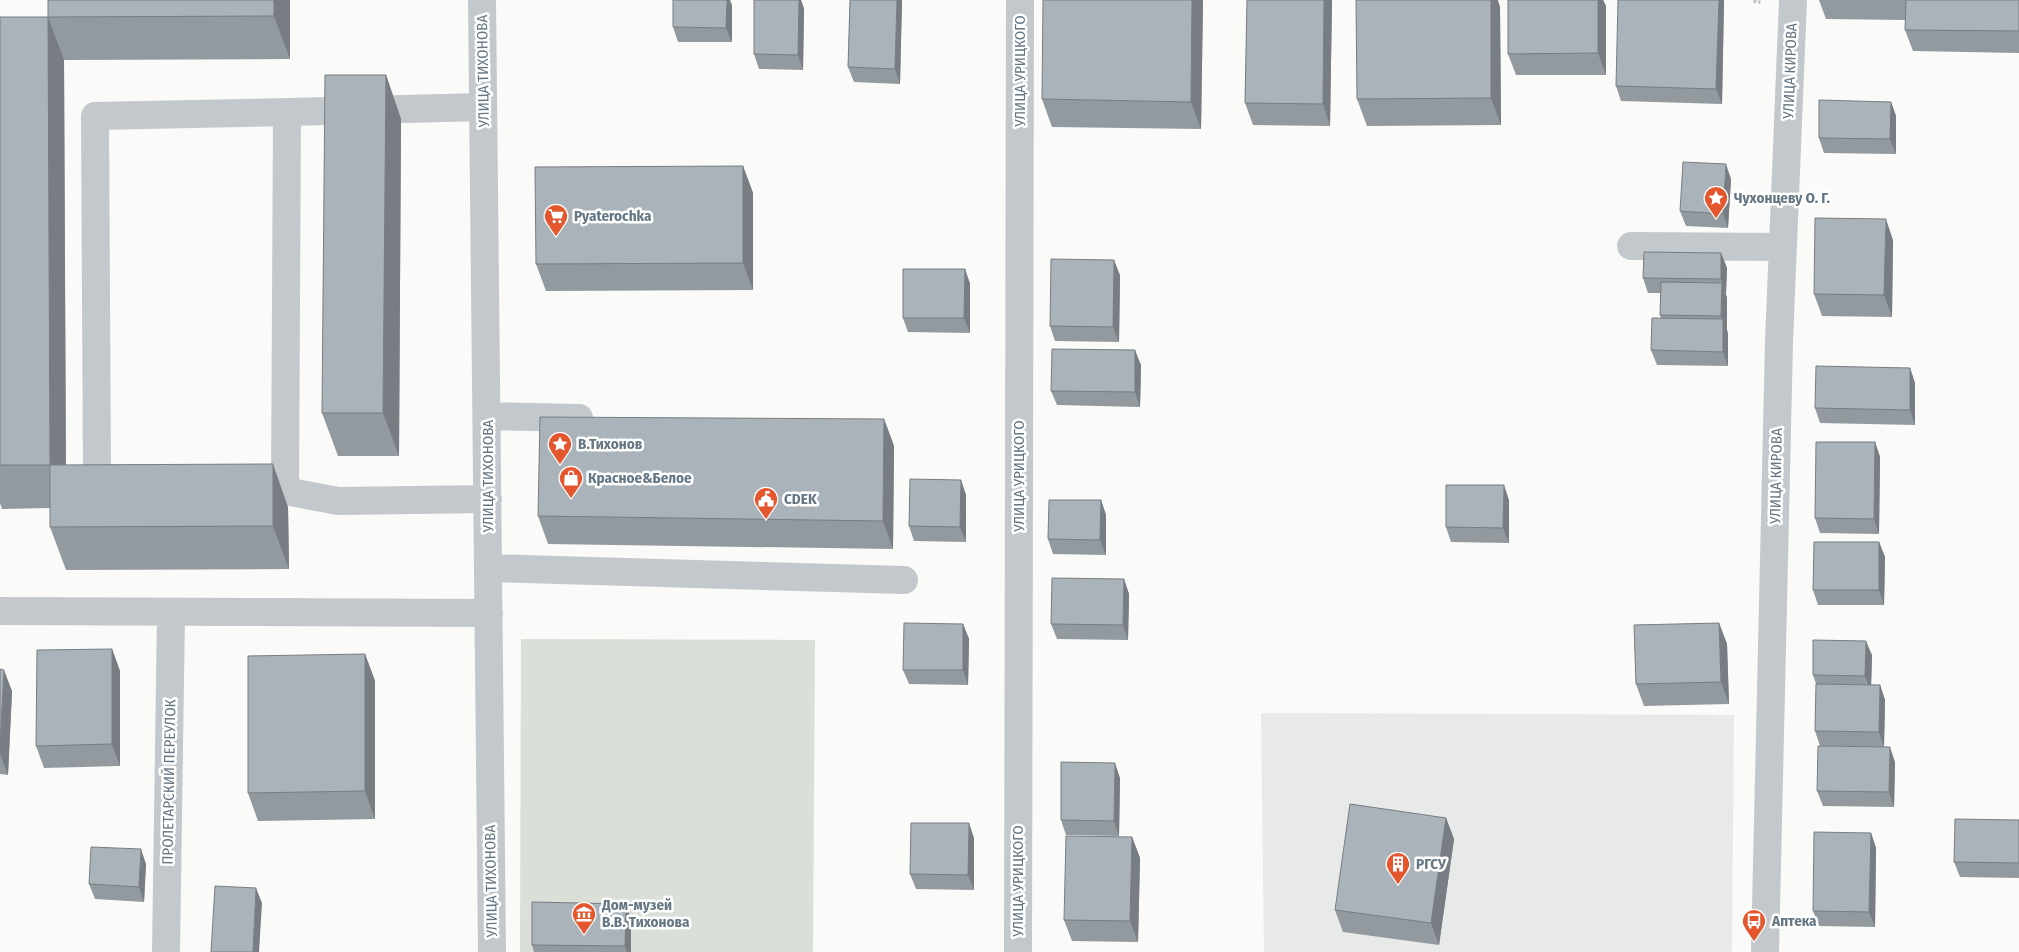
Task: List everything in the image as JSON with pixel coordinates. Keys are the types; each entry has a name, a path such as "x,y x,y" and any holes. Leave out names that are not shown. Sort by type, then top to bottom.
{"street":[{"name":"УЛИЦА ТИХОНОВА","path":"482,0 492,952"},
{"name":"УЛИЦА УРИЦКОГО","path":"1018,952 1020,0"},
{"name":"УЛИЦА КИРОВА","path":"1765,952 1782,247 1793,0"},
{"path":"146,480 97,477 95,116 483,106"},
{"path":"287,112 275,491 338,501 488,499"},
{"path":"1631,246 1782,247"},
{"path":"487,416 605,418"},
{"path":"488,568 904,580"},
{"path":"0,612 489,613"},
{"name":"ПРОЛЕТАРСКИЙ ПЕРЕУЛОК","path":"166,952 171,613"}],"shaded area":[{"path":"521,639 815,640 813,952 520,952"},
{"path":"1261,713 1734,715 1732,952 1264,952"}],"building":[{"path":"48,0 274,0 274,16 48,17"},
{"path":"673,0 727,0 726,28 673,27"},
{"path":"754,0 799,0 798,55 754,54"},
{"path":"850,0 897,0 895,69 848,67"},
{"path":"1043,0 1192,0 1191,102 1042,99"},
{"path":"1247,0 1324,0 1323,104 1245,103"},
{"path":"1356,0 1491,0 1491,98 1357,99"},
{"path":"1508,0 1598,0 1598,53 1508,54"},
{"path":"1618,0 1719,0 1716,89 1616,86"},
{"path":"1906,0 2019,0 2019,31 1905,30"},
{"path":"0,17 48,17 50,465 0,465"},
{"path":"325,75 386,75 383,413 322,413"},
{"path":"1819,100 1891,102 1890,139 1819,138"},
{"path":"1683,162 1726,164 1723,214 1680,211"},
{"path":"743,166 743,263 536,264 535,167"},
{"path":"1815,218 1886,219 1884,295 1814,294"},
{"path":"1644,252 1721,253 1721,279 1643,278"},
{"path":"1051,259 1114,260 1113,327 1050,326"},
{"path":"903,269 965,269 964,318 903,318"},
{"path":"1661,282 1722,283 1721,316 1660,315"},
{"path":"1652,318 1723,319 1723,352 1651,350"},
{"path":"1052,349 1135,350 1135,392 1051,391"},
{"path":"1816,366 1910,368 1910,410 1815,408"},
{"path":"540,417 884,419 883,521 538,516"},
{"path":"1816,442 1875,442 1874,519 1815,518"},
{"path":"273,464 273,526 50,527 50,465"},
{"path":"910,479 961,480 960,527 909,526"},
{"path":"1446,485 1504,485 1503,528 1446,527"},
{"path":"1049,500 1101,500 1100,540 1048,539"},
{"path":"1814,542 1879,542 1879,590 1813,590"},
{"path":"1052,578 1124,579 1123,625 1051,624"},
{"path":"904,623 963,624 963,670 903,670"},
{"path":"1719,623 1721,682 1636,684 1634,625"},
{"path":"1813,640 1866,641 1865,676 1813,675"},
{"path":"112,649 112,744 36,746 37,650"},
{"path":"365,654 365,791 248,793 248,656"},
{"path":"0,669 4,670 0,748"},
{"path":"1816,684 1880,685 1879,732 1815,731"},
{"path":"1818,746 1890,747 1889,792 1817,791"},
{"path":"1061,762 1115,763 1114,821 1061,820"},
{"name":"РГСУ","path":"1350,804 1446,818 1431,923 1335,910"},
{"path":"1955,819 2019,820 2019,863 1954,862"},
{"path":"911,823 969,823 968,875 910,874"},
{"path":"1814,832 1871,833 1869,912 1813,911"},
{"path":"1066,836 1132,837 1130,921 1064,920"},
{"path":"91,847 141,849 139,887 89,884"},
{"path":"215,886 256,888 253,952 211,952"},
{"name":"Дом-музей В.В. Тихонова","path":"532,902 626,904 625,946 532,945"}],"place":[{"name":"Чухонцеву О. Г.","path":"1716,219"},
{"name":"Pyaterochka","path":"556,237"},
{"name":"В.Тихонов","path":"560,465"},
{"name":"Красное&Белое","path":"571,499"},
{"name":"CDEK","path":"766,520"},
{"name":"РГСУ","path":"1398,885"},
{"name":"Дом-музей В.В. Тихонова","path":"584,935"},
{"name":"Аптека","path":"1754,942"}]}
